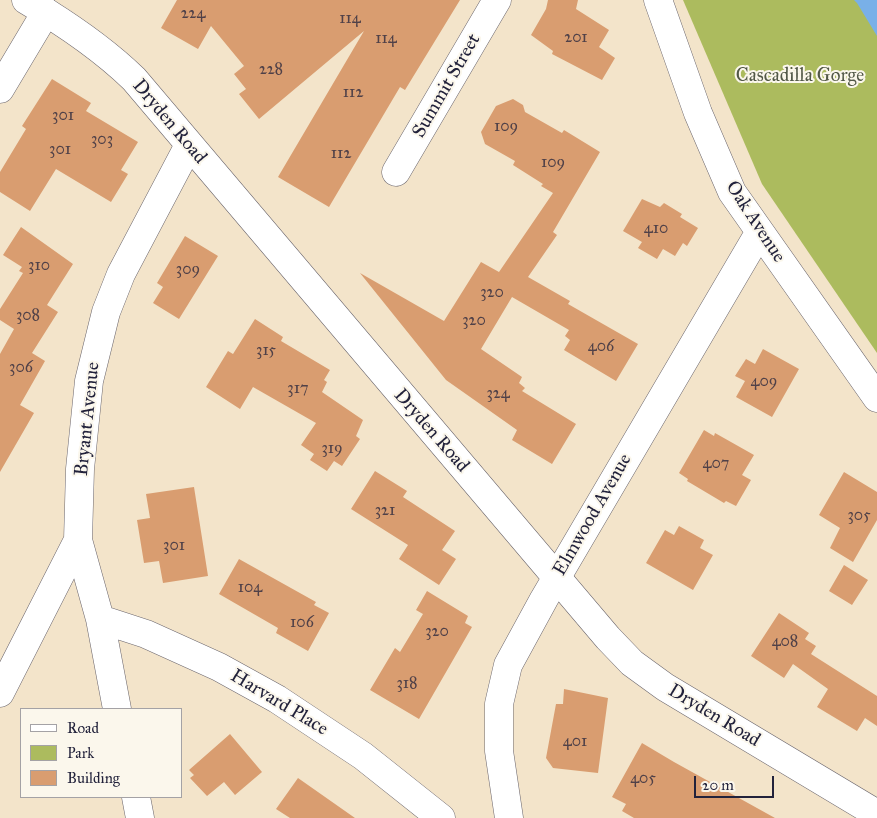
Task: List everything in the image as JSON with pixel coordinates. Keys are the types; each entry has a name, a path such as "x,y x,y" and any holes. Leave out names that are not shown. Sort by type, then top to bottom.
{"street":[{"name":"Summit Street","path":"396,172 497,0"},
{"name":"Oak Avenue","path":"658,0 698,113 732,192 877,398"},
{"path":"0,89 36,6"},
{"name":"Dryden Road","path":"36,6 110,55 134,79 620,650 665,687 877,814"},
{"name":"Bryant Avenue","path":"117,708 100,619 78,540 80,469 89,381 106,312 121,274 189,145"},
{"name":"Elmwood Avenue","path":"509,818 499,751 499,704 504,681 520,640 760,233"},
{"path":"0,693 78,540"},
{"name":"Harvard Place","path":"100,619 146,634 219,667 277,699 364,756 441,818"},
{"path":"136,798 140,818"}],"green space":[{"name":"Cascadilla Gorge","path":"683,0 877,0 877,353 762,184"}],"water":[{"path":"854,0 877,0 877,36 857,3"}],"building":[{"path":"177,0 460,0 405,90 400,87 329,207 278,177 364,31 259,119 239,94 246,89 234,74 244,66 211,26 198,49 161,28"},
{"path":"548,0 578,0 576,9 609,30 599,47 615,58 602,80 552,54 553,51 531,35 546,9"},
{"path":"52,79 91,103 86,111 138,142 121,170 128,174 111,202 56,169 30,211 0,192 0,172 26,129 22,126"},
{"path":"513,99 523,105 525,112 562,133 564,130 600,152 553,232 557,235 528,277 570,301 568,304 638,344 616,381 564,350 570,340 565,336 569,330 512,297 481,349 522,377 519,383 525,388 522,391 576,424 552,464 512,440 517,430 446,380 360,273 444,321 481,262 499,272 553,193 541,186 543,184 513,165 515,161 485,144 481,132 496,106"},
{"path":"642,199 660,207 664,203 682,214 680,217 698,228 687,246 683,243 675,256 663,249 657,259 638,248 642,242 623,231"},
{"path":"21,227 73,264 47,305 58,312 32,353 45,361 20,405 34,413 0,472 0,354 14,329 0,320 0,309 23,273 19,271 22,267 3,255"},
{"path":"185,236 218,256 179,319 153,303 163,287 157,283"},
{"path":"255,319 283,337 281,341 330,370 324,380 327,382 322,392 363,420 356,436 360,439 342,466 334,461 327,471 310,460 314,454 301,445 316,423 253,387 240,409 206,387 228,351 233,354"},
{"path":"763,349 799,369 772,417 736,397 745,381 735,376 746,359 755,364"},
{"path":"704,430 714,436 715,433 754,455 742,475 751,480 736,506 726,501 724,503 687,481 688,479 679,473"},
{"path":"375,471 407,491 403,497 455,531 442,550 456,559 439,585 399,559 408,545 351,509"},
{"path":"844,472 877,492 877,520 853,562 830,548 840,528 819,515"},
{"path":"194,487 208,576 163,583 159,561 144,563 137,520 150,518 146,494"},
{"path":"679,526 704,540 700,548 713,555 693,590 646,563 665,530 674,535"},
{"path":"239,559 316,602 314,605 329,613 308,651 276,633 278,628 219,594"},
{"path":"844,565 868,580 852,605 829,591"},
{"path":"427,591 468,616 465,623 472,627 419,719 370,690 395,648 400,652 423,614 416,610"},
{"path":"779,613 809,633 805,639 816,646 811,654 877,696 877,726 865,718 857,731 817,707 828,689 793,664 784,678 751,656"},
{"path":"564,689 608,698 598,773 553,768 546,758 556,704 563,704"},
{"path":"230,734 262,772 235,795 224,782 207,796 190,778 194,775 189,770"},
{"path":"642,743 775,818 634,818 622,811 626,804 612,797"},
{"path":"298,778 355,818 290,818 276,809"}]}
